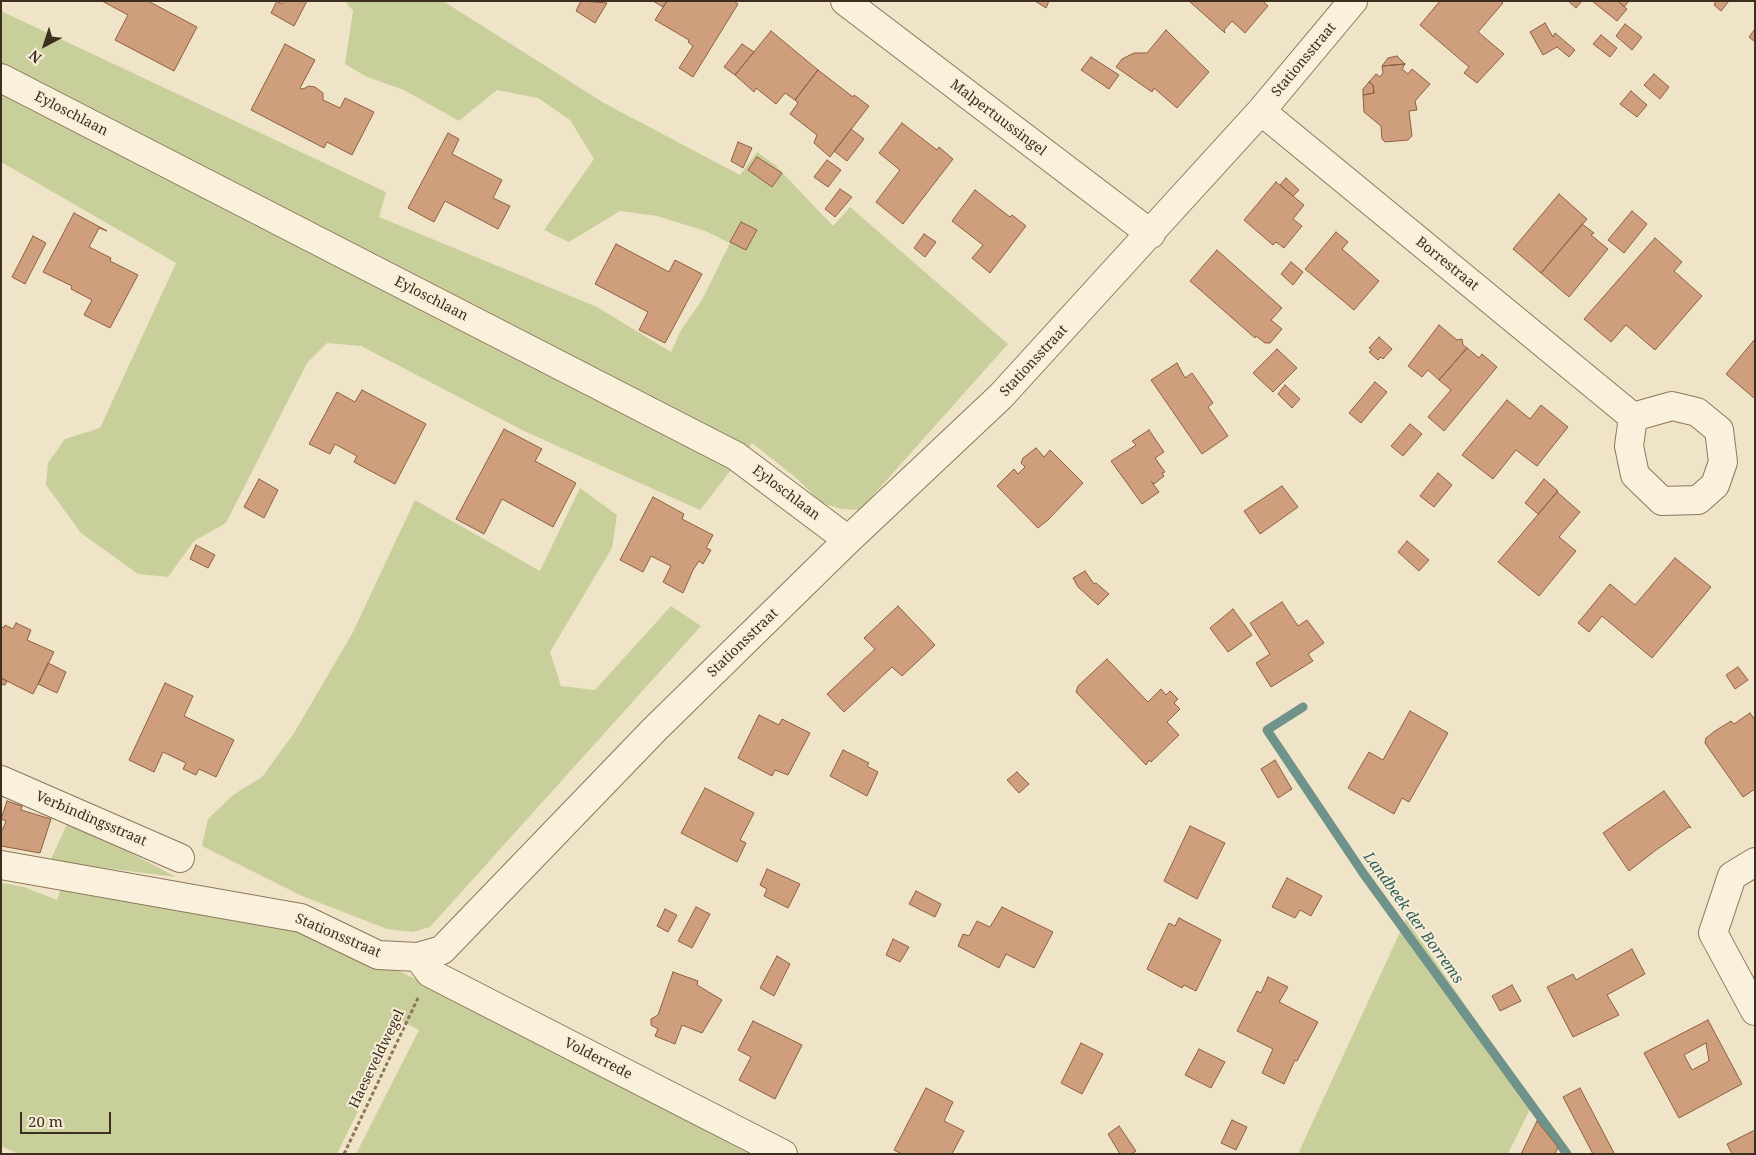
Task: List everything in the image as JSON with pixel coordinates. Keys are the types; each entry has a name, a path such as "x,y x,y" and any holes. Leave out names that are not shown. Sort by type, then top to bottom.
{"street":[{"name":"Malpertuussingel","path":"845,1 1151,234"},
{"name":"Stationsstraat","path":"1,865 301,918 378,955 424,965 466,928 655,729 848,540 1001,396 1261,112 1353,1"},
{"name":"Eyloschlaan","path":"1,78 736,456 848,540"},
{"name":"Borrestraat","path":"1261,112 1633,417"},
{"name":"Verbindingsstraat","path":"1,780 180,858"},
{"path":"1755,862 1732,876 1713,934 1755,1011"},
{"name":"Volderrede","path":"424,965 783,1154"}],"path":[{"name":"Haeseveldwegel","path":"344,1154 424,965"}],"green space":[{"path":"345,1 443,1 604,103 740,175 757,152 775,165 833,226 850,207 1008,344 860,510 841,509 822,503 795,477 752,443 700,510 524,431 361,346 327,343 307,363 226,523 194,541 168,577 138,574 81,533 46,485 48,463 65,439 100,428 176,263 1,162 1,11 386,192 379,217 597,307 671,352 681,330 702,300 730,243 705,231 657,216 620,211 569,242 544,230 594,159 570,120 538,98 497,90 459,121 404,90 367,77 345,64 353,11"},
{"path":"580,488 617,515 612,548 550,652 561,686 595,690 671,606 701,626 430,927 413,932 387,929 302,896 202,846 208,819 233,795 262,777 294,733 352,634 415,500 540,571"},
{"path":"69,820 176,877 50,861"},
{"path":"1,883 24,887 57,900 62,885 299,930 395,969 454,998 749,1154 356,1154 419,1030 402,1021 337,1154 18,1154 1,1146"},
{"path":"1406,919 1533,1103 1508,1154 1298,1154"}],"building":[{"path":"102,1 148,1 197,27 174,71 115,40 128,15"},
{"path":"277,1 282,4 284,1 307,1 294,26 271,13"},
{"path":"581,1 607,3 595,23 576,11"},
{"path":"653,1 667,1 663,7"},
{"path":"667,1 734,1 738,4 693,77 679,68 693,46 688,42 689,40 655,20"},
{"path":"1035,1 1049,1 1046,8"},
{"path":"1189,1 1263,1 1268,6 1245,33 1232,21 1224,30 1225,33"},
{"path":"1440,1 1500,1 1503,3 1478,32 1504,54 1477,83 1464,73 1469,67 1420,25"},
{"path":"1568,1 1582,1 1576,8"},
{"path":"1592,1 1618,1 1627,9 1617,21"},
{"path":"1618,1 1629,1 1624,7"},
{"path":"1716,1 1729,1 1721,11 1714,5"},
{"path":"1545,23 1553,37 1555,33 1575,50 1569,57 1557,47 1543,55 1530,32"},
{"path":"1625,24 1642,37 1632,50 1616,36"},
{"path":"1755,29 1755,42 1749,37"},
{"path":"1166,30 1209,72 1177,108 1154,88 1152,92 1116,67 1122,59 1134,53 1147,53"},
{"path":"771,31 818,70 795,100 785,93 776,104 756,88 754,92 735,75"},
{"path":"1601,35 1617,48 1610,57 1593,44"},
{"path":"285,44 315,60 300,88 315,87 323,93 323,100 340,108 345,98 374,112 352,155 327,142 324,148 251,110"},
{"path":"742,44 754,52 735,75 724,67"},
{"path":"1397,56 1405,64 1382,66 1388,58"},
{"path":"1091,57 1119,75 1109,89 1081,70"},
{"path":"1405,64 1402,69 1408,74 1412,69 1430,84 1415,101 1417,110 1409,111 1412,136 1408,140 1385,142 1382,139 1381,126 1364,112 1363,95 1374,93 1373,85 1369,82 1376,74 1380,77 1383,73 1382,66"},
{"path":"818,70 853,97 854,95 869,106 830,157 814,143 817,135 790,114 798,103 795,100"},
{"path":"1654,74 1669,87 1660,99 1644,85"},
{"path":"1369,82 1373,85 1374,93 1363,95 1363,89"},
{"path":"1631,91 1647,105 1637,117 1620,104"},
{"path":"902,123 937,150 939,147 953,159 903,224 876,202 900,170 879,153"},
{"path":"851,129 864,139 847,161 834,151"},
{"path":"448,133 459,139 452,154 502,180 493,198 510,206 498,229 445,201 434,222 408,208"},
{"path":"738,142 752,148 743,168 731,161"},
{"path":"757,157 782,173 772,187 748,170"},
{"path":"827,160 841,170 828,187 814,177"},
{"path":"1286,178 1299,190 1293,196 1280,185"},
{"path":"1276,182 1304,205 1293,219 1302,226 1284,248 1276,242 1273,245 1244,220"},
{"path":"840,189 852,197 835,217 825,209"},
{"path":"975,190 1010,217 1012,215 1026,226 990,273 972,258 983,245 952,221"},
{"path":"1559,194 1587,219 1541,273 1513,249"},
{"path":"1632,211 1647,224 1624,253 1608,240"},
{"path":"74,213 107,231 99,228 89,247 111,258 110,261 138,275 110,328 84,315 92,300 71,289 72,286 43,272"},
{"path":"741,222 757,230 746,250 730,242"},
{"path":"1582,224 1594,233 1591,235 1608,249 1569,297 1541,273"},
{"path":"1336,232 1348,242 1342,249 1379,281 1354,310 1305,269"},
{"path":"924,234 936,242 925,257 914,248"},
{"path":"33,236 46,243 25,284 12,277"},
{"path":"1655,238 1682,262 1674,271 1702,296 1655,350 1626,325 1611,342 1584,319"},
{"path":"616,244 669,272 675,260 702,274 665,343 639,330 648,312 595,284"},
{"path":"1217,250 1282,308 1271,320 1282,329 1270,343 1265,343 1256,336 1255,338 1190,281"},
{"path":"1291,262 1303,272 1293,285 1281,274"},
{"path":"1439,325 1457,340 1462,339 1463,345 1467,348 1439,380 1428,370 1422,377 1408,366"},
{"path":"1379,337 1392,349 1383,359 1381,357 1378,360 1369,352 1372,350 1369,348"},
{"path":"1755,339 1755,397 1754,398 1726,374"},
{"path":"1467,348 1479,358 1482,354 1497,367 1444,431 1428,417 1451,390 1439,380"},
{"path":"1277,349 1297,368 1273,392 1253,373"},
{"path":"1177,363 1185,378 1192,373 1213,403 1208,407 1228,436 1202,454 1151,380"},
{"path":"1375,382 1387,392 1361,423 1349,413"},
{"path":"1285,385 1300,399 1292,408 1278,394"},
{"path":"362,390 426,424 395,484 354,462 357,456 335,444 330,454 309,444 337,392 355,402"},
{"path":"1507,400 1530,419 1541,405 1568,427 1537,466 1516,450 1493,479 1462,455"},
{"path":"1410,424 1422,434 1403,456 1391,446"},
{"path":"504,429 542,449 535,461 576,483 553,527 502,499 484,534 456,519"},
{"path":"1149,430 1164,452 1155,458 1165,472 1162,473 1164,476 1154,484 1151,481 1159,492 1142,504 1111,461 1136,445 1132,441"},
{"path":"1036,448 1044,457 1050,450 1083,483 1038,528 997,486 1014,469 1018,474 1025,467 1021,463 1023,458"},
{"path":"1438,473 1452,485 1434,507 1420,496"},
{"path":"259,479 278,490 264,518 244,507"},
{"path":"1544,479 1558,491 1538,514 1525,503"},
{"path":"1282,486 1298,507 1260,534 1244,511"},
{"path":"1557,492 1580,512 1559,537 1576,551 1539,596 1498,562"},
{"path":"653,497 684,514 682,519 713,535 706,548 711,550 703,564 699,561 693,570 683,593 663,582 671,566 651,556 643,572 620,560"},
{"path":"1407,541 1429,560 1419,571 1398,552"},
{"path":"196,545 215,555 208,568 190,559"},
{"path":"1675,558 1711,587 1652,658 1602,616 1589,632 1578,623 1610,584 1635,605"},
{"path":"1085,571 1094,584 1096,583 1109,594 1098,605 1078,587 1073,578"},
{"path":"1282,602 1298,626 1307,620 1324,643 1308,654 1313,661 1271,687 1256,663 1270,654 1250,623"},
{"path":"898,606 935,645 902,676 892,667 844,712 827,694 875,649 864,638"},
{"path":"1233,609 1252,635 1228,652 1210,628"},
{"path":"16,623 31,630 27,640 54,652 33,694 1,678 1,626 4,628 5,625 13,629"},
{"path":"1107,659 1148,702 1161,689 1166,695 1170,691 1178,699 1174,703 1180,709 1167,722 1179,735 1151,762 1149,760 1146,765 1076,692 1078,686"},
{"path":"48,663 66,672 57,693 38,684"},
{"path":"1738,667 1748,680 1735,689 1726,675"},
{"path":"1,678 7,681 5,685 1,684"},
{"path":"165,683 193,696 184,716 234,740 216,777 199,769 196,775 183,769 186,763 163,752 154,772 129,760"},
{"path":"1410,711 1448,733 1409,802 1402,798 1394,814 1348,788 1369,752 1383,760"},
{"path":"1750,713 1755,720 1755,789 1743,797 1705,743 1706,738 1715,731 1731,721 1734,724"},
{"path":"759,715 779,725 782,719 810,733 788,775 775,770 772,776 738,758"},
{"path":"843,750 869,763 867,766 878,772 867,796 830,776"},
{"path":"1275,760 1292,789 1278,798 1261,769"},
{"path":"1017,772 1029,784 1019,793 1007,780"},
{"path":"705,788 754,813 740,840 746,843 737,862 681,833"},
{"path":"1664,791 1691,828 1689,827 1629,871 1603,833"},
{"path":"7,801 22,806 21,810 51,819 40,853 1,846 1,829 3,829 6,821 1,819"},
{"path":"1190,826 1225,843 1197,899 1164,881"},
{"path":"767,869 800,884 788,908 764,896 767,889 760,885"},
{"path":"1287,878 1322,896 1311,916 1300,910 1295,918 1272,907"},
{"path":"916,891 941,904 935,917 909,904"},
{"path":"696,907 710,914 692,948 678,941"},
{"path":"1002,907 1053,932 1034,968 1006,954 999,968 958,946 963,934 969,936 977,921 990,927"},
{"path":"665,909 677,915 668,932 657,926"},
{"path":"1179,918 1221,940 1196,991 1184,985 1182,988 1147,969 1169,923 1175,926"},
{"path":"893,939 909,947 900,962 886,955"},
{"path":"1632,949 1645,974 1607,995 1619,1015 1573,1037 1547,987 1573,974 1576,980"},
{"path":"777,956 790,964 774,996 760,988"},
{"path":"673,972 698,981 697,985 722,1000 702,1033 682,1025 675,1044 655,1036 658,1029 651,1025 651,1019 658,1015"},
{"path":"1268,977 1288,987 1279,1002 1318,1022 1297,1061 1295,1060 1284,1084 1262,1073 1273,1049 1237,1031 1257,991 1261,993"},
{"path":"1512,985 1521,1001 1500,1011 1492,996"},
{"path":"1708,1020 1742,1084 1679,1118 1644,1053","holes":["1706,1043 1709,1061 1692,1070 1684,1055"]},
{"path":"753,1021 802,1045 775,1099 739,1080 751,1057 738,1050"},
{"path":"1081,1043 1103,1054 1082,1094 1061,1083"},
{"path":"1199,1049 1225,1062 1211,1088 1185,1075"},
{"path":"926,1088 953,1102 944,1121 964,1131 952,1154 902,1154 894,1150"},
{"path":"1580,1088 1613,1154 1593,1154 1563,1097"},
{"path":"1232,1120 1247,1127 1236,1150 1221,1143"},
{"path":"1537,1121 1558,1147 1555,1154 1521,1154"},
{"path":"1119,1126 1136,1151 1131,1154 1120,1154 1108,1134"},
{"path":"1755,1130 1755,1154 1732,1154 1727,1144"}],"waterway":[{"name":"Landbeek der Borrems","path":"1303,707 1267,730 1363,873 1567,1154"}]}
